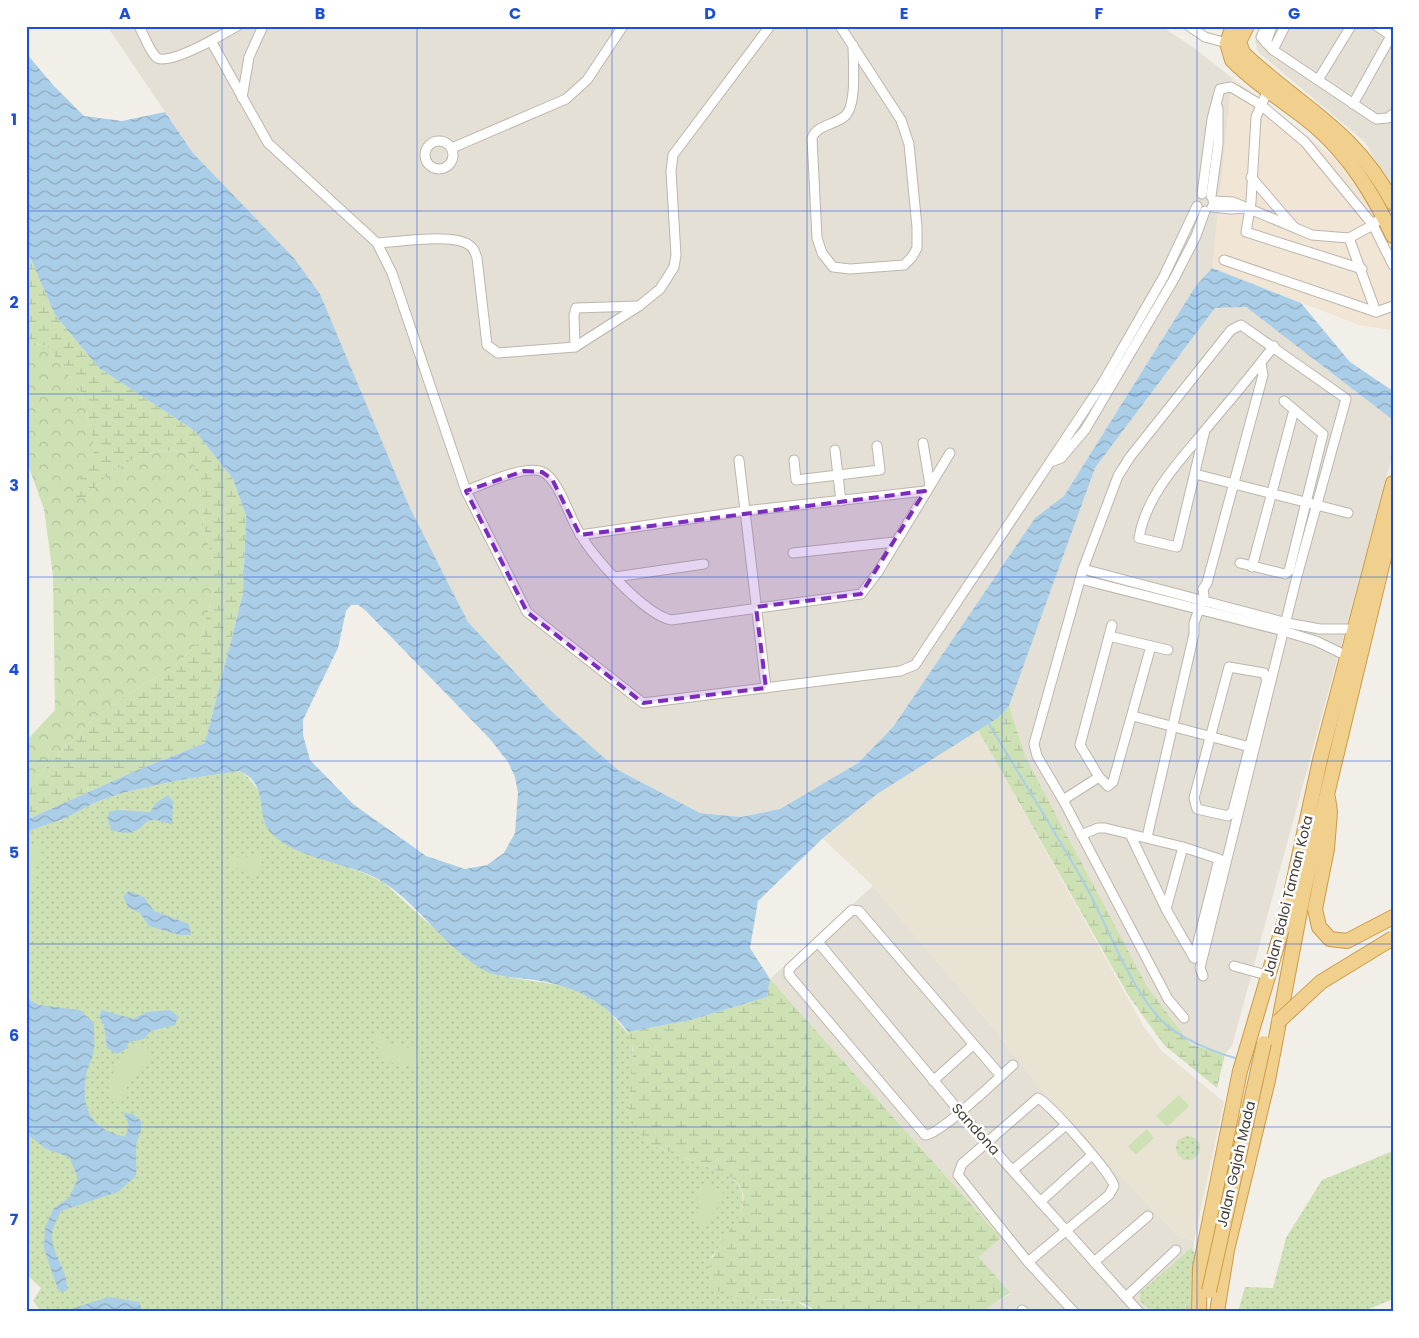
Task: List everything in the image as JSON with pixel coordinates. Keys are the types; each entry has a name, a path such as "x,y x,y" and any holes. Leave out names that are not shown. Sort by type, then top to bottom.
{"highway":[{"path":"1236,32 1232,60 1268,90 1324,126 1358,172 1378,220 1393,236"},
{"path":"1236,32 1243,53 1370,166 1393,203"},
{"name":"Jalan Baloi Taman Kota","path":"1199,1312 1200,1268 1240,1071 1270,976 1389,521 1393,483"},
{"name":"Jalan Baloi Taman Kota","path":"1279,1020 1304,890 1326,792 1326,762 1349,657 1389,521"},
{"path":"1326,792 1330,802 1330,812 1327,849 1315,909 1319,927 1330,939 1347,941 1393,917"},
{"name":"Jalan Gajah Mada","path":"1204,1312 1255,1081 1268,1035 1295,1004 1321,982 1393,938"},
{"name":"Jalan Gajah Mada","path":"1217,1312 1227,1250 1268,1080 1279,1020"},
{"path":"1240,1071 1249,1066 1256,1066 1265,1073 1268,1080"}],"street":[{"path":"139,26 156,58 162,60 170,60 211,42 225,29 237,26"},
{"path":"242,98 249,58 262,26"},
{"path":"452,148 566,99 587,80 624,26"},
{"path":"377,243 454,239 468,244 474,249 477,258 487,344 492,350 498,353 575,347 639,306 660,290 674,267 676,255 671,171 673,155 770,26"},
{"path":"840,26 901,120 910,144 917,241 912,257 904,265 850,269 832,267 822,253 817,238 812,138 817,130 840,120 849,111 853,91 852,45"},
{"path":"1189,26 1205,37 1236,32"},
{"path":"1266,26 1261,38 1273,50 1376,118 1388,118 1393,114"},
{"path":"1266,43 1272,26"},
{"path":"1273,50 1285,26"},
{"path":"1318,80 1351,26"},
{"path":"1353,104 1392,36 1376,26"},
{"path":"211,42 268,143 377,243 392,273 466,491 527,612 643,703 900,671 915,665 1107,376 1207,202 1218,145 1217,93 1220,89 1231,87 1261,105 1305,142 1378,220 1393,266"},
{"path":"1268,90 1256,117 1246,232 1362,269"},
{"path":"1251,176 1296,229"},
{"path":"1207,202 1231,209 1249,208 1312,235 1349,238 1378,220"},
{"path":"1349,238 1362,269 1376,312"},
{"path":"1224,260 1376,312 1393,306"},
{"path":"575,347 574,315 576,308 639,306"},
{"path":"1184,1018 1168,999 1063,800 1037,756 1034,744 1083,569 1118,476 1130,457 1231,330 1241,325 1274,346 1345,398 1289,571 1285,574 1240,563"},
{"path":"1206,430 1177,547 1139,538 1142,521 1158,490 1177,463 1274,346"},
{"path":"1147,837 1174,726 1194,634 1194,623 1203,598 1208,596 1209,585 1207,583 1263,375 1261,362"},
{"path":"1203,976 1200,968 1286,627 1312,503 1323,434 1284,400"},
{"path":"1252,567 1294,410"},
{"path":"923,443 927,488"},
{"path":"794,460 796,480 880,470 878,446"},
{"path":"835,450 841,501"},
{"path":"466,491 524,471 542,472 552,480 580,535 615,577 653,612 671,620 861,594 878,572 894,542 950,454"},
{"path":"739,460 766,688"},
{"path":"1196,474 1348,513"},
{"path":"580,535 927,488"},
{"path":"793,553 894,542"},
{"path":"615,577 704,564"},
{"path":"1083,569 1199,613 1286,627 1320,629 1356,628"},
{"path":"1080,579 1142,591 1203,598 1286,627 1349,657"},
{"path":"1112,625 1080,745 1099,777 1108,786 1113,782 1133,716 1150,646"},
{"path":"1109,636 1168,650"},
{"path":"1229,668 1264,673 1267,680 1230,814 1222,815 1198,809 1194,798 1211,736 1229,668"},
{"path":"1133,716 1250,747"},
{"path":"1063,800 1099,777"},
{"path":"1081,835 1098,828 1147,837 1216,857 1220,862 1194,958 1166,909 1130,834"},
{"path":"1166,909 1183,847"},
{"path":"1001,1076 859,911 852,910 789,968 789,975 925,1135 933,1134 1013,1066"},
{"name":"Sandona","path":"818,942 933,1082 1136,1309"},
{"path":"1234,966 1270,976"},
{"path":"933,1082 973,1045"},
{"path":"1028,1262 1114,1188 1114,1183 1092,1155 1066,1125 1038,1098 962,1164 958,1175 1028,1262 1074,1312"},
{"path":"1013,1170 1066,1125"},
{"path":"1040,1202 1092,1155"},
{"path":"1094,1262 1148,1216"},
{"path":"1126,1297 1176,1250"},
{"path":"1126,1312 1136,1309"}],"highlighted area":[{"path":"524,471 542,472 552,479 580,535 925,491 861,594 756,607 766,688 643,703 527,612 466,491"}],"shaded area":[{"path":"107,26 1161,26 1194,48 1335,159 1378,216 1393,330 1360,325 1212,268 1195,287 1064,496 1035,518 893,727 858,763 780,809 741,817 700,813 618,770 550,710 468,622 409,506 294,258 193,153"},
{"path":"1265,26 1393,26 1393,191 1365,142 1258,52 1255,41"},
{"path":"1232,77 1335,159 1379,216 1393,240 1393,330 1360,325 1212,268"},
{"path":"1246,307 1393,420 1393,454 1232,1046 1225,1054 1191,1045 1147,986 1026,758 1009,706 1095,468 1215,308"},
{"path":"978,730 1144,1027 1162,1051 1224,1102 1194,1241 1178,1236 1083,1138 1050,1101 991,1025 873,886 823,839 877,794"},
{"path":"873,886 991,1025 1050,1101 1178,1236 1194,1241 1187,1312 981,1312 1010,1294 979,1257 1001,1238 770,979"}],"green space":[{"path":"26,248 55,315 99,368 195,431 233,479 246,516 243,593 205,743 133,772 26,820 26,789 93,719 126,695 175,666 200,641 214,590 214,563 204,529 202,497 193,464 186,452 172,450 143,455 130,461 105,478 86,499 76,497 78,483 95,450 82,393 47,346 26,341"},
{"path":"26,341 47,346 82,393 95,450 89,463 86,499 105,478 130,461 143,455 158,452 172,450 186,452 193,464 202,497 204,529 214,563 214,590 200,641 175,666 126,695 93,719 26,789 26,741 55,710 53,575 44,509 26,459"},
{"path":"1009,706 1026,758 1147,986 1191,1045 1225,1054 1217,1088 1164,1045 1128,995 978,730 998,718"},
{"path":"239,771 246,775 259,791 265,823 297,849 366,874 384,883 427,922 500,976 565,986 587,995 605,1007 632,1038 633,1068 629,1110 649,1144 728,1175 738,1184 742,1194 739,1216 726,1238 711,1257 754,1299 795,1301 816,1312 42,1312 33,1301 41,1288 26,1274 26,832 66,818 96,802 122,793 180,780"},
{"path":"40,846 42,855 35,865 36,881 27,887 26,847"},
{"path":"254,855 262,857 260,873 253,878 229,863 230,856 244,858"},
{"path":"770,979 1001,1238 979,1257 1010,1293 981,1312 816,1312 806,1305 793,1301 733,1297 721,1293 713,1285 709,1271 713,1257 739,1215 744,1201 741,1188 728,1175 649,1144 636,1129 629,1110 633,1048 628,1032 691,1020 767,997"},
{"path":"382,1035 394,1045 415,1049 424,1060 407,1065 392,1063 381,1053 377,1045 374,1036"},
{"path":"136,1046 147,1047 152,1061 128,1084 123,1101 109,1099 110,1083 115,1069"},
{"path":"1179,1095 1189,1106 1167,1127 1156,1116"},
{"path":"1147,1129 1154,1138 1136,1155 1128,1146"},
{"path":"1188,1136 1197,1139 1200,1148 1197,1157 1188,1160 1179,1157 1176,1148 1179,1139"},
{"path":"1393,1151 1393,1299 1362,1312 1238,1312 1245,1287 1273,1288 1286,1238 1322,1180"},
{"path":"702,1186 715,1187 723,1191 721,1204 701,1227 695,1226 694,1218 700,1205 696,1196"},
{"path":"1191,1248 1199,1258 1193,1307 1189,1312 1153,1312 1140,1301 1140,1293"}],"water":[{"path":"26,53 53,85 84,116 122,121 165,112 193,153 294,258 320,294 409,506 468,622 550,710 618,770 700,813 741,817 780,809 858,763 893,727 1035,518 1064,496 1195,287 1212,268 1301,303 1350,362 1393,391 1393,420 1246,307 1215,308 1095,468 1009,706 998,718 877,794 822,839 758,901 750,948 770,979 767,997 691,1020 628,1032 607,1010 584,995 570,989 542,981 503,976 485,971 452,946 415,908 389,886 362,872 305,854 280,841 270,832 266,825 255,783 249,776 239,771 180,780 122,793 96,802 66,818 26,832 26,820 133,772 205,743 243,593 246,516 233,479 195,431 99,368 55,315 26,248","holes":["351,605 358,605 490,739 508,762 515,777 518,793 515,833 504,853 487,865 465,869 426,856 353,804 310,760 303,735 303,720 338,648 346,611"]},
{"path":"168,795 173,802 172,825 155,820 128,833 111,830 108,820 109,812 118,810 150,812 156,803"},
{"path":"129,891 144,897 154,911 189,924 191,935 180,935 149,926 140,913 128,907 123,896"},
{"path":"26,998 39,1005 80,1010 94,1023 94,1050 87,1073 85,1099 87,1108 96,1123 104,1129 125,1137 129,1126 124,1113 133,1114 141,1121 141,1130 136,1144 136,1176 118,1192 61,1211 52,1234 55,1251 67,1283 67,1290 59,1292 44,1249 45,1227 54,1208 69,1198 78,1178 69,1157 46,1149 26,1133"},
{"path":"102,1010 133,1019 147,1012 170,1010 178,1016 175,1025 151,1031 144,1039 129,1042 126,1049 117,1054 107,1048 104,1025 99,1016"},
{"path":"109,1297 139,1302 143,1312 70,1312 71,1309"}],"waterway":[{"path":"989,724 1083,881 1127,971 1148,1004 1161,1020 1177,1033 1206,1048 1235,1058"}]}
